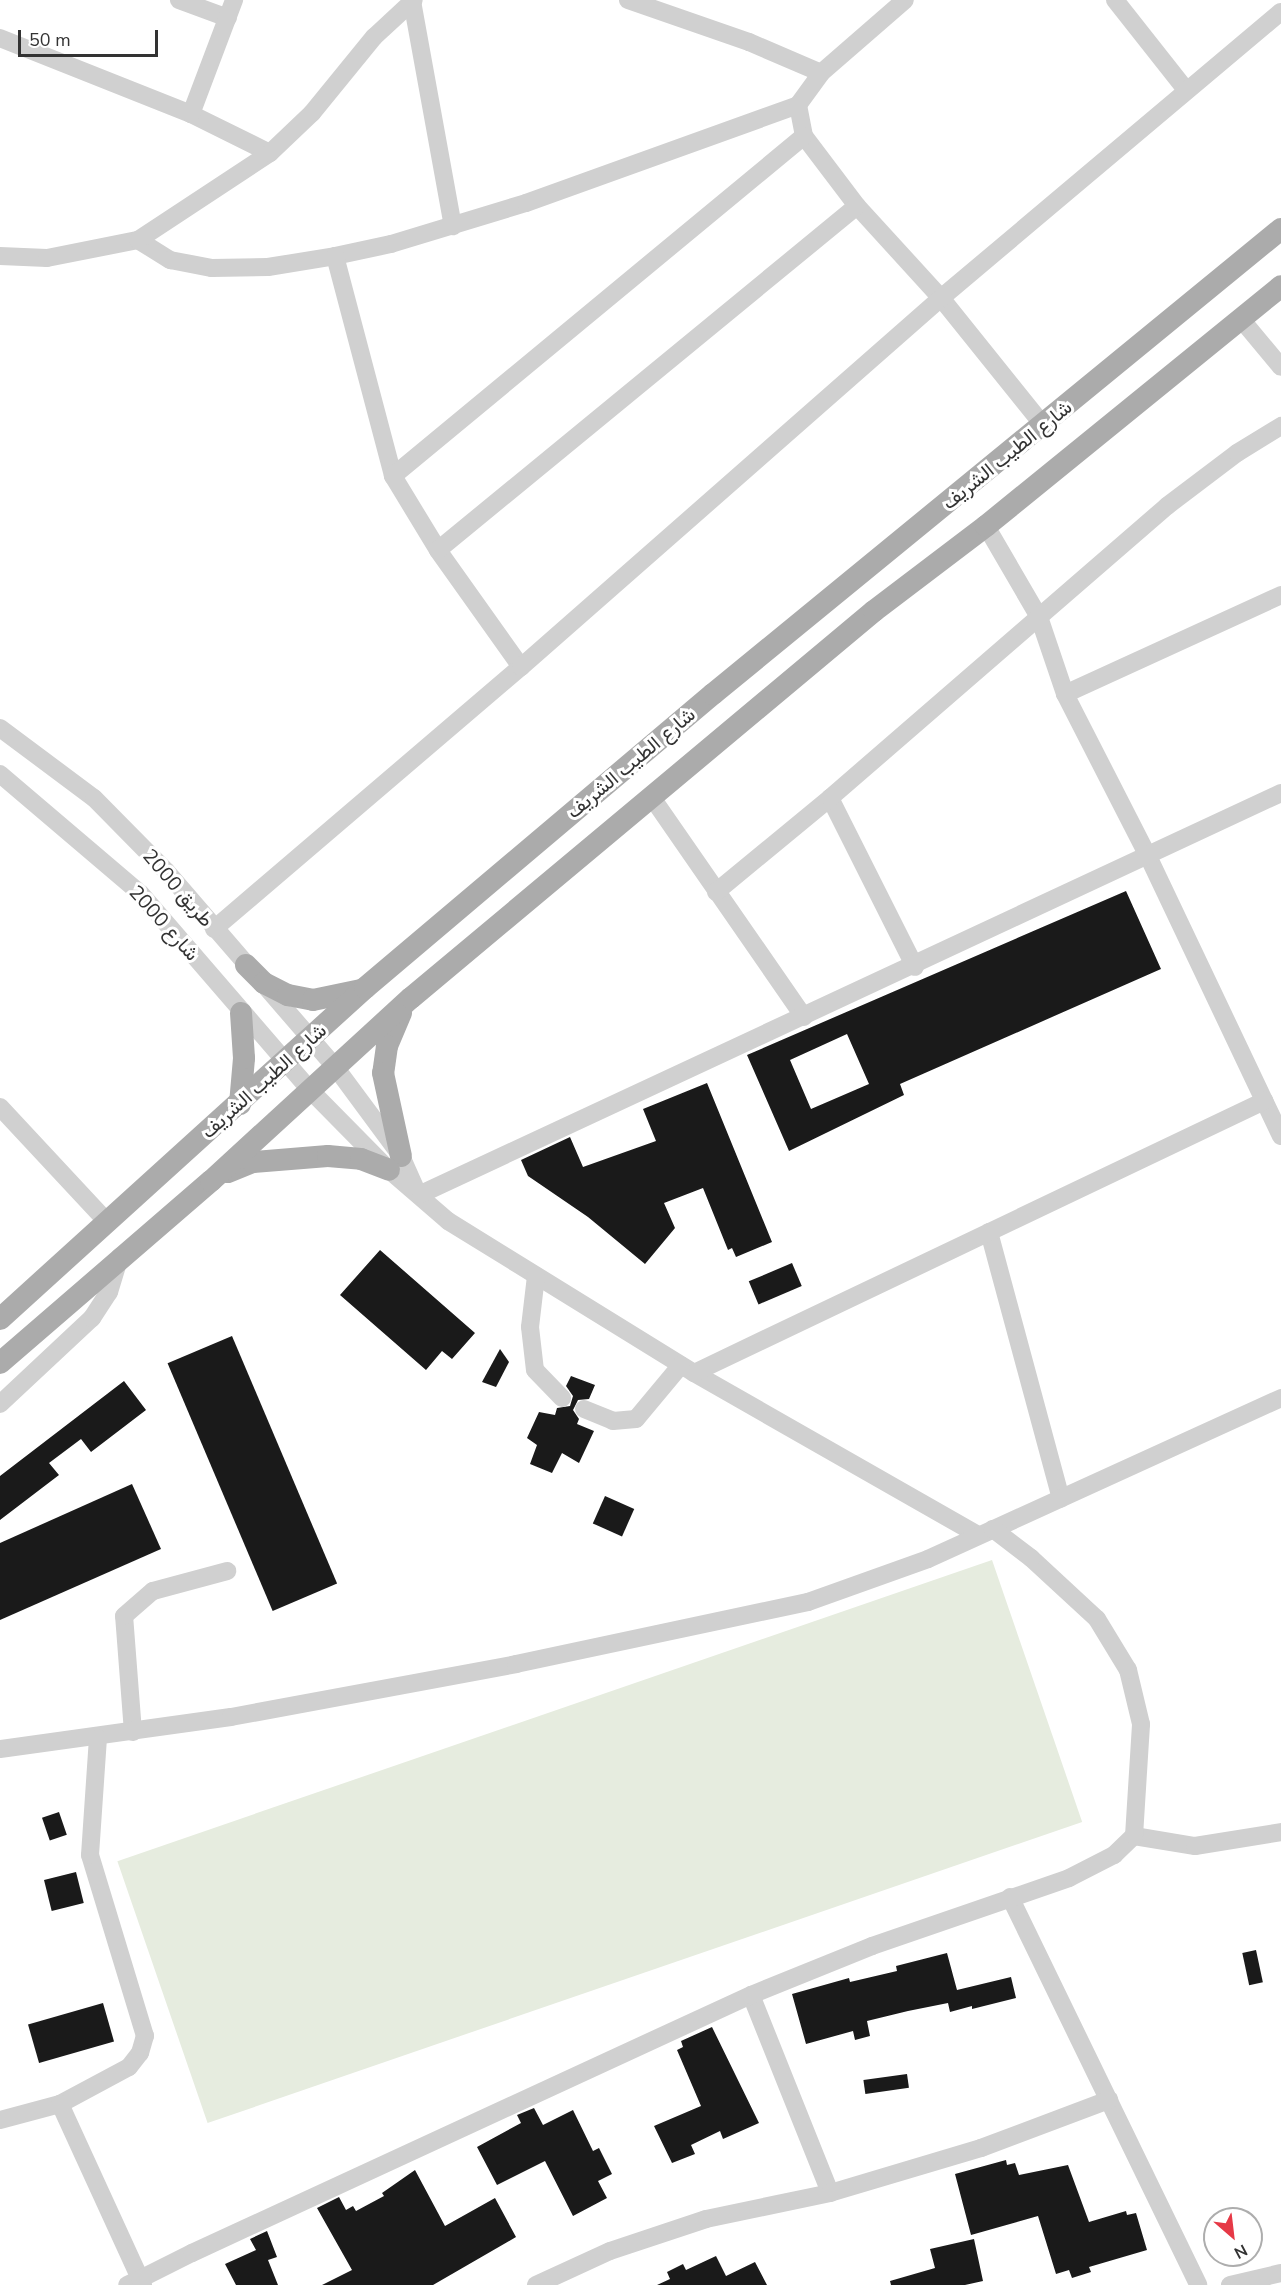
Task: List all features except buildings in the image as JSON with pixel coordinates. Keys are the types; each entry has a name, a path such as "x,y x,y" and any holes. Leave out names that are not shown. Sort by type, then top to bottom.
{"main road":[{"name":"شارع الطيب الشريف","path":"0,1319 240,1104 365,988 713,694 1043,426 1281,228"},
{"name":"شارع الطيب الشريف","path":"0,1363 121,1255 211,1181 411,998 653,799 874,611 986,526 1281,286"},
{"path":"246,964 264,983 288,995 314,1000 340,997 365,988"},
{"path":"211,1181 253,1162 293,1156 395,1163 383,1073 392,1030 411,998"},
{"path":"240,1104 244,1058 241,1013"}],"street":[{"path":"179,0 228,18"},
{"path":"191,114 234,0"},
{"path":"138,240 171,260 212,268 268,267 335,256 453,226 597,179 798,105 821,73 905,0"},
{"path":"1115,0 1186,90"},
{"path":"0,256 47,258 138,240 270,153 312,113 374,37 413,1"},
{"path":"413,1 453,226"},
{"path":"633,1 741,39 821,73"},
{"path":"214,929 521,667 940,298 1281,12"},
{"path":"0,38 191,114 270,153"},
{"path":"798,105 804,136 857,206 940,298 1043,426"},
{"path":"393,476 804,136"},
{"path":"438,550 857,206"},
{"path":"335,256 393,476 438,550 521,667"},
{"path":"1241,319 1281,367"},
{"path":"716,892 830,798 1167,506 1236,453 1281,426"},
{"path":"986,526 1039,617 1065,694 1148,856 1281,1136"},
{"path":"1065,694 1281,595"},
{"name":"طريق 2000","path":"0,728 94,798 166,871 336,1068 395,1163"},
{"name":"شارع 2000","path":"0,774 140,893 241,1013 311,1091 395,1163"},
{"path":"418,1191 915,967 1281,793"},
{"path":"830,798 915,967"},
{"path":"653,799 804,1017"},
{"path":"584,1409 613,1421 636,1419 687,1369 988,1232 1264,1101"},
{"path":"0,1107 108,1223"},
{"path":"60,2104 137,2283 503,2107 751,1995 872,1946 1069,1878 1114,1855 1134,1836 1141,1724 1128,1670 1097,1619 1031,1558 687,1369 475,1240 418,1191 395,1163"},
{"path":"988,1232 1061,1498"},
{"path":"0,1404 92,1318 109,1292 121,1255"},
{"path":"536,1276 530,1327 535,1370 562,1398"},
{"path":"0,1749 98,1738 516,1664 808,1602 928,1558 1281,1398"},
{"path":"134,1732 124,1616 153,1591 227,1571"},
{"path":"0,2120 60,2104 129,2067 140,2053 146,2036 90,1855 98,1738"},
{"path":"1134,1836 1195,1846 1281,1832"},
{"path":"1010,1898 1198,2285"},
{"path":"751,1995 830,2193"},
{"path":"536,2285 610,2251 706,2219 830,2193 981,2148 1109,2100"},
{"path":"1230,2285 1281,2273"}],"shaded area":[{"path":"992,1560 1082,1822 208,2123 117,1861"}]}
